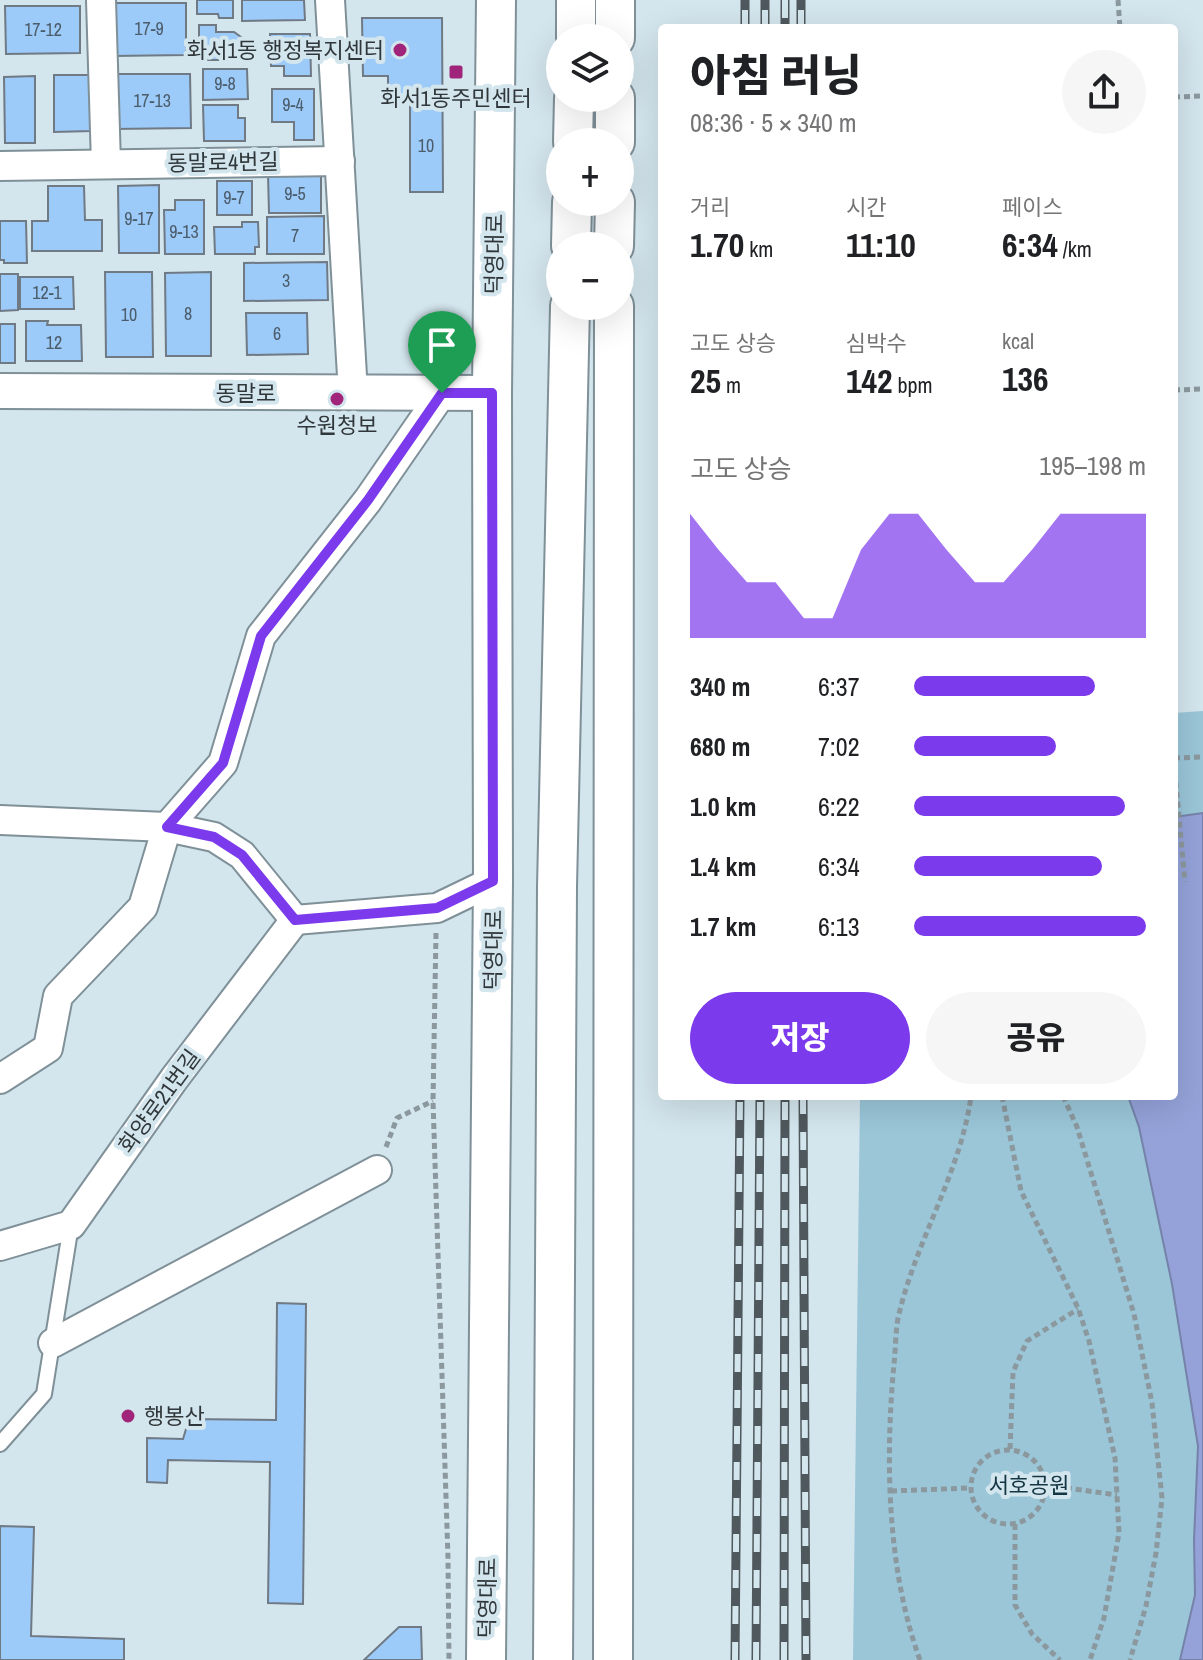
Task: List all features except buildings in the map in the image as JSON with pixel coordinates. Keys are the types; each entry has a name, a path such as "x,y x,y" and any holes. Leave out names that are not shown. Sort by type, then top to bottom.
{"main road":[{"name":"덕영대로","path":"486,1660 496,0"},
{"path":"576,0 576,24"},
{"path":"615,0 615,24"},
{"path":"553,1660 557,887 570,320"},
{"path":"613,1660 614,320"}],"street":[{"path":"101,0 106,164"},
{"path":"330,0 353,393"},
{"name":"동말로4번길","path":"0,166 340,161"},
{"name":"동말로","path":"0,391 492,393"},
{"path":"0,1079 48,1048 58,996 143,907 167,827 223,763 261,636 368,500 442,393"},
{"path":"0,820 167,827 214,837 242,855 295,920 437,908 493,881"},
{"name":"화양로21번길","path":"71,1225 174,1079 295,920"},
{"path":"53,1343 377,1170"},
{"path":"0,1246 71,1225"}],"lane":[{"path":"0,1444 44,1394 71,1225"}],"path":[{"path":"1118,0 1120,24"},
{"path":"1178,97 1203,96"},
{"path":"1178,390 1203,389"},
{"path":"1178,760 1203,757"},
{"path":"1178,804 1185,882"},
{"path":"437,908 433,1101 449,1660"},
{"path":"920,1660 910,1633 895,1547 889,1418 899,1311 968,1118 970,1100"},
{"path":"1003,1100 1021,1191 1078,1308 1089,1341 1115,1458 1119,1533 1104,1618 1090,1660"},
{"path":"1065,1100 1077,1127 1134,1314 1152,1403 1162,1498 1151,1580 1130,1660"},
{"path":"377,1170 397,1118 433,1101"},
{"path":"1010,1449 1013,1372 1027,1341 1078,1308"},
{"path":"1010,1449 1032,1458 1040,1467 1046,1485 1037,1512 1027,1520 1002,1524 989,1520 980,1511 970,1488 978,1464 998,1450 1010,1449"},
{"path":"1046,1485 1117,1495"},
{"path":"891,1491 970,1488"},
{"path":"1015,1524 1015,1605 1032,1634 1060,1660"}],"green space":[{"name":"서호공원","path":"1203,711 1203,1660 853,1660 860,1100 1178,1100 1178,713"}],"water":[{"path":"1203,813 1203,1660 1180,1660 1195,1595 1198,1446 1172,1284 1139,1127 1129,1100 1178,1100 1178,816"}],"railway":[{"path":"745,0 745,24"},
{"path":"765,0 765,24"},
{"path":"785,0 785,24"},
{"path":"801,0 801,24"},
{"path":"735,1660 740,1100"},
{"path":"756,1660 760,1100"},
{"path":"784,1660 785,1100"},
{"path":"803,1100 806,1660"}],"place":[{"name":"화서1동 행정복지센터","path":"400,50"},
{"name":"화서1동주민센터","path":"456,72"},
{"name":"수원청보","path":"337,399"},
{"name":"행봉산","path":"128,1416"}],"route":[{"path":"442,393 492,393 493,881 437,908 295,920 242,855 214,837 167,827 223,763 261,636 368,500 442,393"}]}
